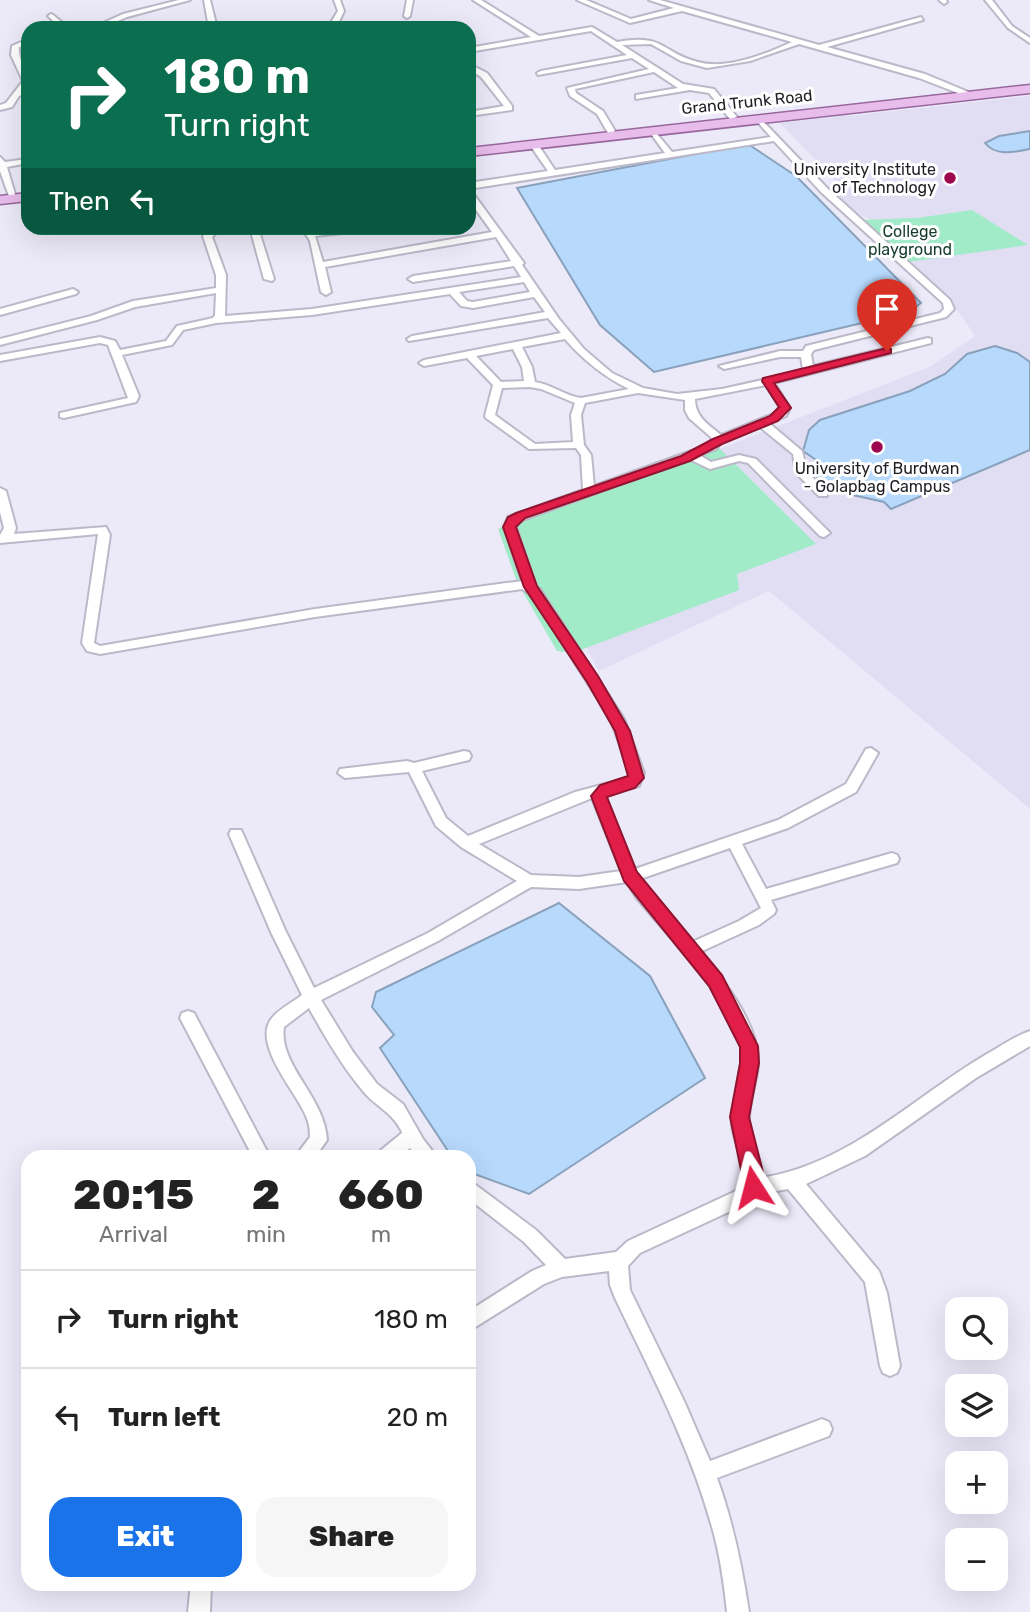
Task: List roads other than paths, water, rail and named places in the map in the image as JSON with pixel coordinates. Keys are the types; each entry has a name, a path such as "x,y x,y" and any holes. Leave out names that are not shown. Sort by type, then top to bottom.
{"main road":[{"name":"Grand Trunk Road","path":"476,146 1030,87"},
{"name":"Grand Trunk Road","path":"476,151 970,93"},
{"path":"0,206 18,200"}],"street":[{"path":"113,21 125,15 187,0"},
{"path":"207,0 212,21"},
{"path":"336,21 341,11 337,0"},
{"path":"407,16 410,0"},
{"path":"476,0 537,38"},
{"path":"580,0 629,21 680,9"},
{"path":"652,0 970,93"},
{"path":"988,0 1030,41"},
{"path":"51,16 57,21"},
{"path":"816,47 921,19"},
{"path":"476,49 592,29 653,70 688,89"},
{"path":"616,44 646,39 705,65 768,54 797,42"},
{"path":"21,44 16,46 15,55 21,64"},
{"path":"541,73 632,56"},
{"path":"476,70 484,75 509,108 476,113"},
{"path":"611,131 600,113 573,94 571,88 653,70"},
{"path":"0,108 9,105 21,88"},
{"path":"639,97 688,89 710,91 733,117"},
{"path":"16,94 21,93"},
{"path":"758,118 824,190 947,302 949,309 943,315 810,348 806,354 808,370"},
{"path":"653,131 671,156"},
{"path":"476,186 777,138"},
{"path":"534,145 553,173"},
{"path":"18,200 1,162 21,161"},
{"path":"476,203 568,335 604,375 638,390 673,397 690,397 768,381 928,341"},
{"path":"476,211 482,211"},
{"path":"320,265 369,254 499,234"},
{"path":"208,235 221,275 218,290 219,316 216,320"},
{"path":"256,235 270,279"},
{"path":"309,235 326,292"},
{"path":"413,279 519,263"},
{"path":"117,353 169,343 180,328 216,320 312,312 529,279"},
{"path":"0,342 132,304 218,290"},
{"path":"453,291 464,304 473,305 538,293"},
{"path":"0,312 73,292"},
{"path":"412,338 552,314"},
{"path":"424,363 568,335"},
{"path":"849,338 866,356"},
{"path":"0,358 100,340 113,343 134,396 132,400 64,415"},
{"path":"516,345 527,368 530,384"},
{"path":"469,354 498,385 544,386 572,400 581,401 638,390"},
{"path":"723,366 780,354 806,354"},
{"path":"466,843 527,816 556,808 578,795 599,793 634,782 637,773 617,719 530,587 510,527 512,520 692,456 718,441 782,414 785,408 768,381"},
{"path":"498,385 489,411 496,424 533,447 579,445"},
{"path":"690,397 692,416 717,437 718,441"},
{"path":"581,401 576,415 579,445 586,455 589,492"},
{"path":"762,424 798,453 802,473 822,494"},
{"path":"692,456 710,466 739,458 752,461 824,533"},
{"path":"0,491 10,528 3,538"},
{"path":"3,538 102,530 104,535 88,643 91,648 100,650 315,613 524,584 530,587"},
{"path":"414,768 441,822 466,843 529,881 579,883 630,876 783,824 838,797 860,776 871,753"},
{"path":"345,773 407,766 414,768 464,756"},
{"path":"599,793 630,876 716,981 749,1046 750,1063 740,1117 754,1176 753,1187"},
{"path":"236,834 313,996 369,1086 396,1108 410,1137 422,1150"},
{"path":"691,950 728,930 762,918 769,910 734,842"},
{"path":"764,896 892,859"},
{"path":"310,1150 319,1140 319,1124 274,1043 274,1030 283,1016 313,996 433,937 529,881"},
{"path":"188,1018 258,1150"},
{"path":"738,1612 736,1591 707,1472 621,1293 617,1275 621,1259 634,1247 742,1197 753,1187 793,1182 849,1156 903,1122 953,1084 1030,1038"},
{"path":"394,1150 410,1137"},
{"path":"793,1182 873,1277 890,1366"},
{"path":"476,1194 530,1236 562,1268"},
{"path":"476,1318 538,1278 562,1268 621,1259"},
{"path":"707,1472 822,1429"},
{"path":"199,1612 200,1591"}],"water":[{"path":"1030,131 1030,149 1000,152 985,143 999,136"},
{"path":"748,144 796,176 921,303 909,312 654,372 600,325 517,188"},
{"path":"995,346 1017,353 1030,362 1030,450 891,509 884,502 839,492 817,478 825,466 803,451 809,430 820,420 910,391 945,374 967,354"},
{"path":"559,903 650,976 705,1078 529,1194 476,1175 476,1150 447,1150 380,1048 394,1035 372,1007 376,992"}],"place":[{"name":"University Institute of Technology","path":"950,178"},
{"name":"University of Burdwan - Golapbag Campus","path":"877,447"}],"park label":[{"name":"College playground","path":"910,240"}]}
